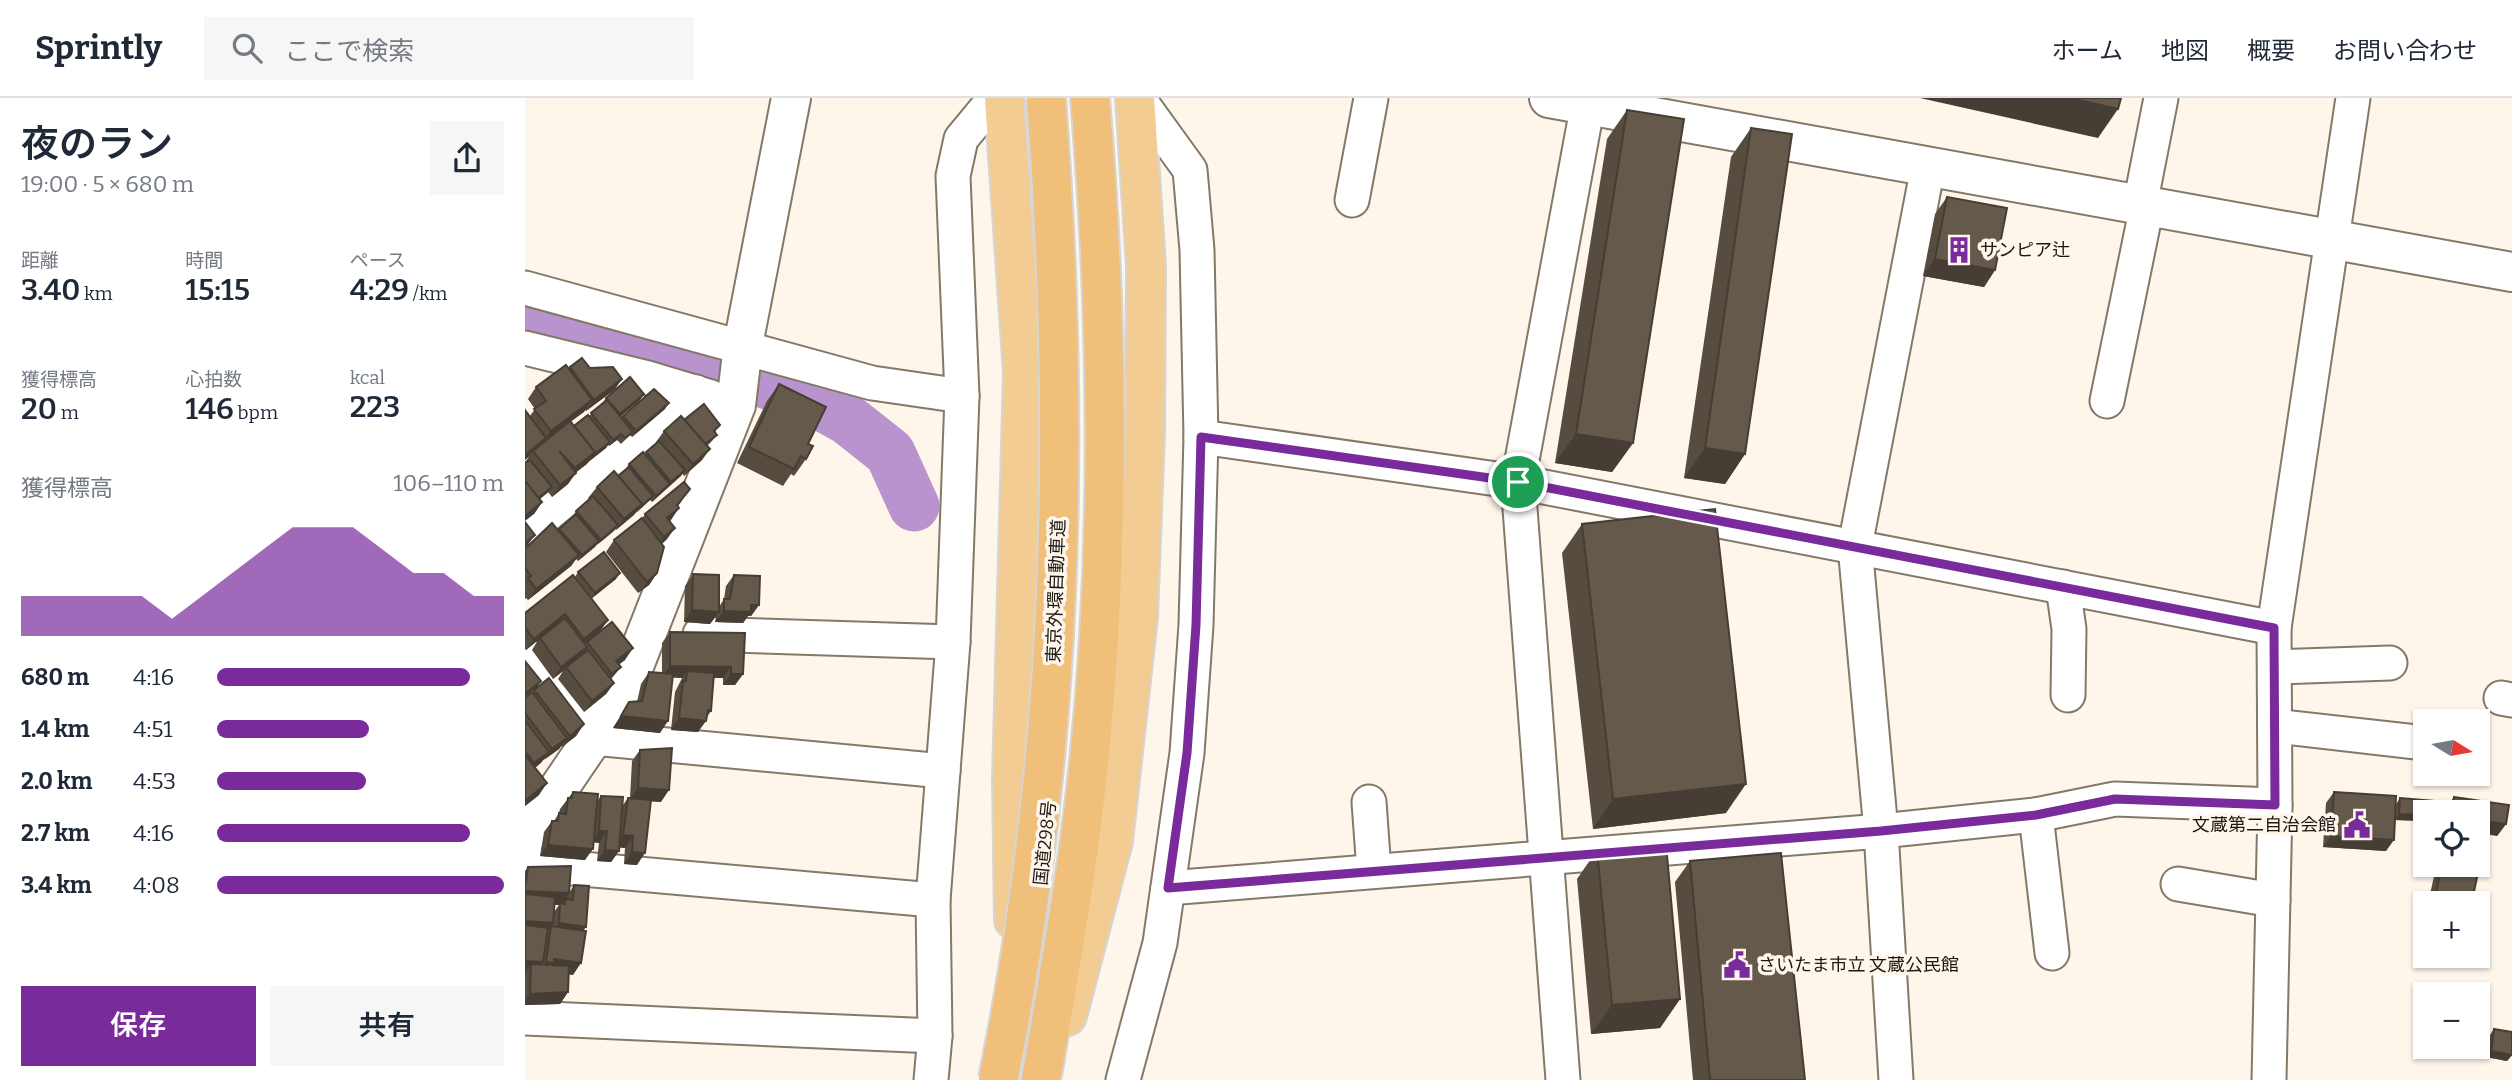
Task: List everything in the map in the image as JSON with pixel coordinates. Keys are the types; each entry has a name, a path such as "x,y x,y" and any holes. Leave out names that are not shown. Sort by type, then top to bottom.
{"highway":[{"path":"1004,98 1023,373 1012,778 1017,1034"},
{"name":"東京外環自動車道","path":"998,1080 1020,972 1052,697 1058,571 1059,332 1046,98"},
{"path":"1041,1080 1080,837 1094,696 1100,582 1103,316 1090,98"},
{"path":"1063,1032 1113,841 1138,617 1145,433 1146,266 1137,98"},
{"name":"国道298号","path":"1009,1080 1037,914 1059,715 1066,604"},
{"path":"1055,1080 1082,892 1105,613"}],"street":[{"path":"525,838 593,738 630,676 736,405 743,345 791,98"},
{"path":"931,1080 935,1037 933,900 953,642 962,396 953,176 961,139 995,98"},
{"path":"1123,1080 1160,943 1187,753 1196,625 1201,437 1197,250 1190,170 1137,98"},
{"path":"1352,200 1371,98"},
{"path":"1549,98 1588,102 1929,167 2512,272"},
{"path":"2107,401 2161,98"},
{"path":"2269,1080 2275,805 2274,628 2353,98"},
{"path":"1563,1080 1518,482 1588,102"},
{"path":"1896,1080 1881,831 1855,546 1929,167"},
{"path":"525,288 743,345 872,383 962,396"},
{"path":"529,353 696,392 736,405"},
{"path":"525,533 696,392"},
{"path":"1201,437 1518,482 2274,628"},
{"path":"2063,587 2069,629 2068,695"},
{"path":"647,633 953,642"},
{"path":"530,657 593,738 943,771"},
{"path":"2275,667 2390,663"},
{"path":"2275,726 2413,742"},
{"path":"1168,888 1881,831 2036,815 2115,799 2275,805"},
{"path":"1369,802 1374,871"},
{"path":"2036,815 2052,953"},
{"path":"525,864 933,900"},
{"path":"2178,884 2273,900"},
{"path":"525,1018 935,1037"}],"building":[{"path":"2070,98 2121,98 2118,109"},
{"path":"1627,110 1684,119 1633,443 1576,434"},
{"path":"1751,128 1792,134 1745,454 1705,448"},
{"name":"サンピア辻","path":"1947,197 2007,208 1995,270 1935,259"},
{"path":"582,358 590,368 613,367 622,379 594,400 570,367"},
{"path":"566,365 592,400 551,431 534,409 546,401 536,387"},
{"path":"630,377 644,394 620,414 606,398"},
{"path":"779,384 826,407 808,444 813,446 806,459 801,456 794,469 749,447"},
{"path":"654,389 669,403 636,431 623,416"},
{"path":"607,400 633,432 625,438 621,434 613,440 591,413"},
{"path":"704,404 720,425 714,431 717,435 705,444 684,420"},
{"path":"525,410 546,438 525,455"},
{"path":"588,415 610,442 592,456 595,452 574,426"},
{"path":"681,416 710,449 693,464 664,431"},
{"path":"570,421 595,452 575,468 559,451 576,473 560,485 533,451"},
{"path":"659,441 685,470 671,482 646,452"},
{"path":"643,452 670,484 656,496 629,464"},
{"path":"530,460 552,487 538,498 525,481 525,463"},
{"path":"629,467 653,496 640,507 642,504 618,476"},
{"path":"614,471 642,504 624,519 597,487"},
{"path":"525,481 542,502 525,516"},
{"path":"684,482 690,489 677,505 679,508 667,518 675,528 664,537 645,514"},
{"path":"593,496 618,525 601,540 576,511"},
{"path":"1715,509 1746,784 1613,799 1582,524"},
{"path":"576,514 599,541 582,555 559,529"},
{"path":"642,518 664,547 657,573 647,582 614,540"},
{"path":"525,522 535,535 525,543"},
{"path":"552,523 579,555 536,589 525,568 525,549"},
{"path":"604,552 620,573 595,593 578,572"},
{"path":"693,574 719,575 719,612 692,610"},
{"path":"573,575 608,620 584,639 565,614 534,639 525,628 525,613"},
{"path":"734,575 760,576 759,605 751,605 751,612 724,611 724,599 730,599"},
{"path":"565,618 587,647 561,667 540,638"},
{"path":"612,622 633,648 616,661 621,667 612,674 587,642"},
{"path":"670,632 745,633 743,674 731,674 731,667 670,666"},
{"path":"588,650 614,683 592,701 566,667"},
{"path":"525,661 541,681 525,694"},
{"path":"687,671 714,673 711,711 708,710 706,721 679,718 683,681 686,681"},
{"path":"649,672 673,674 668,721 621,716 629,702 642,701"},
{"path":"549,678 584,724 570,736 534,690"},
{"path":"532,692 567,738 552,749 525,713 525,698"},
{"path":"525,720 549,752 534,763 525,751"},
{"path":"672,748 669,790 638,788 640,750"},
{"path":"525,755 547,783 525,801"},
{"path":"573,792 598,794 593,849 548,845 552,821 558,821 559,813 566,814 568,798 572,798"},
{"path":"2334,792 2396,796 2394,840 2331,836"},
{"path":"601,796 623,797 619,851 605,850 607,831 599,831"},
{"path":"2454,797 2475,800 2454,800"},
{"path":"628,798 651,800 645,853 632,852 633,836 623,835"},
{"path":"2400,798 2423,800 2413,800 2413,815 2399,814"},
{"path":"2490,802 2509,805 2506,824 2490,822"},
{"path":"1666,844 1680,999 1612,1005 1597,850"},
{"path":"1781,853 1805,1080 1710,1080 1690,861"},
{"path":"571,866 569,893 525,891 528,867"},
{"path":"2439,877 2477,877 2474,891 2437,891"},
{"path":"574,885 589,886 586,927 559,923 560,903 565,904 565,899 573,900"},
{"path":"525,894 555,897 553,923 525,921"},
{"path":"525,925 548,928 543,962 525,961"},
{"path":"551,926 586,931 581,963 554,959 554,963 546,962"},
{"path":"531,964 569,966 568,992 530,994"},
{"path":"2494,1029 2512,1032 2512,1055 2491,1051"}],"waterway":[{"path":"525,317 760,381 814,401 847,419 890,453 914,506"}],"place":[{"name":"サンピア辻","path":"1959,250"},
{"name":"文蔵第二自治会館","path":"2357,825"},
{"name":"さいたま市立 文蔵公民館","path":"1737,965"}],"route":[{"path":"1201,437 1518,482 2274,628 2275,805 2115,799 2036,815 1881,831 1168,888 1187,753 1196,625 1201,437"}]}
